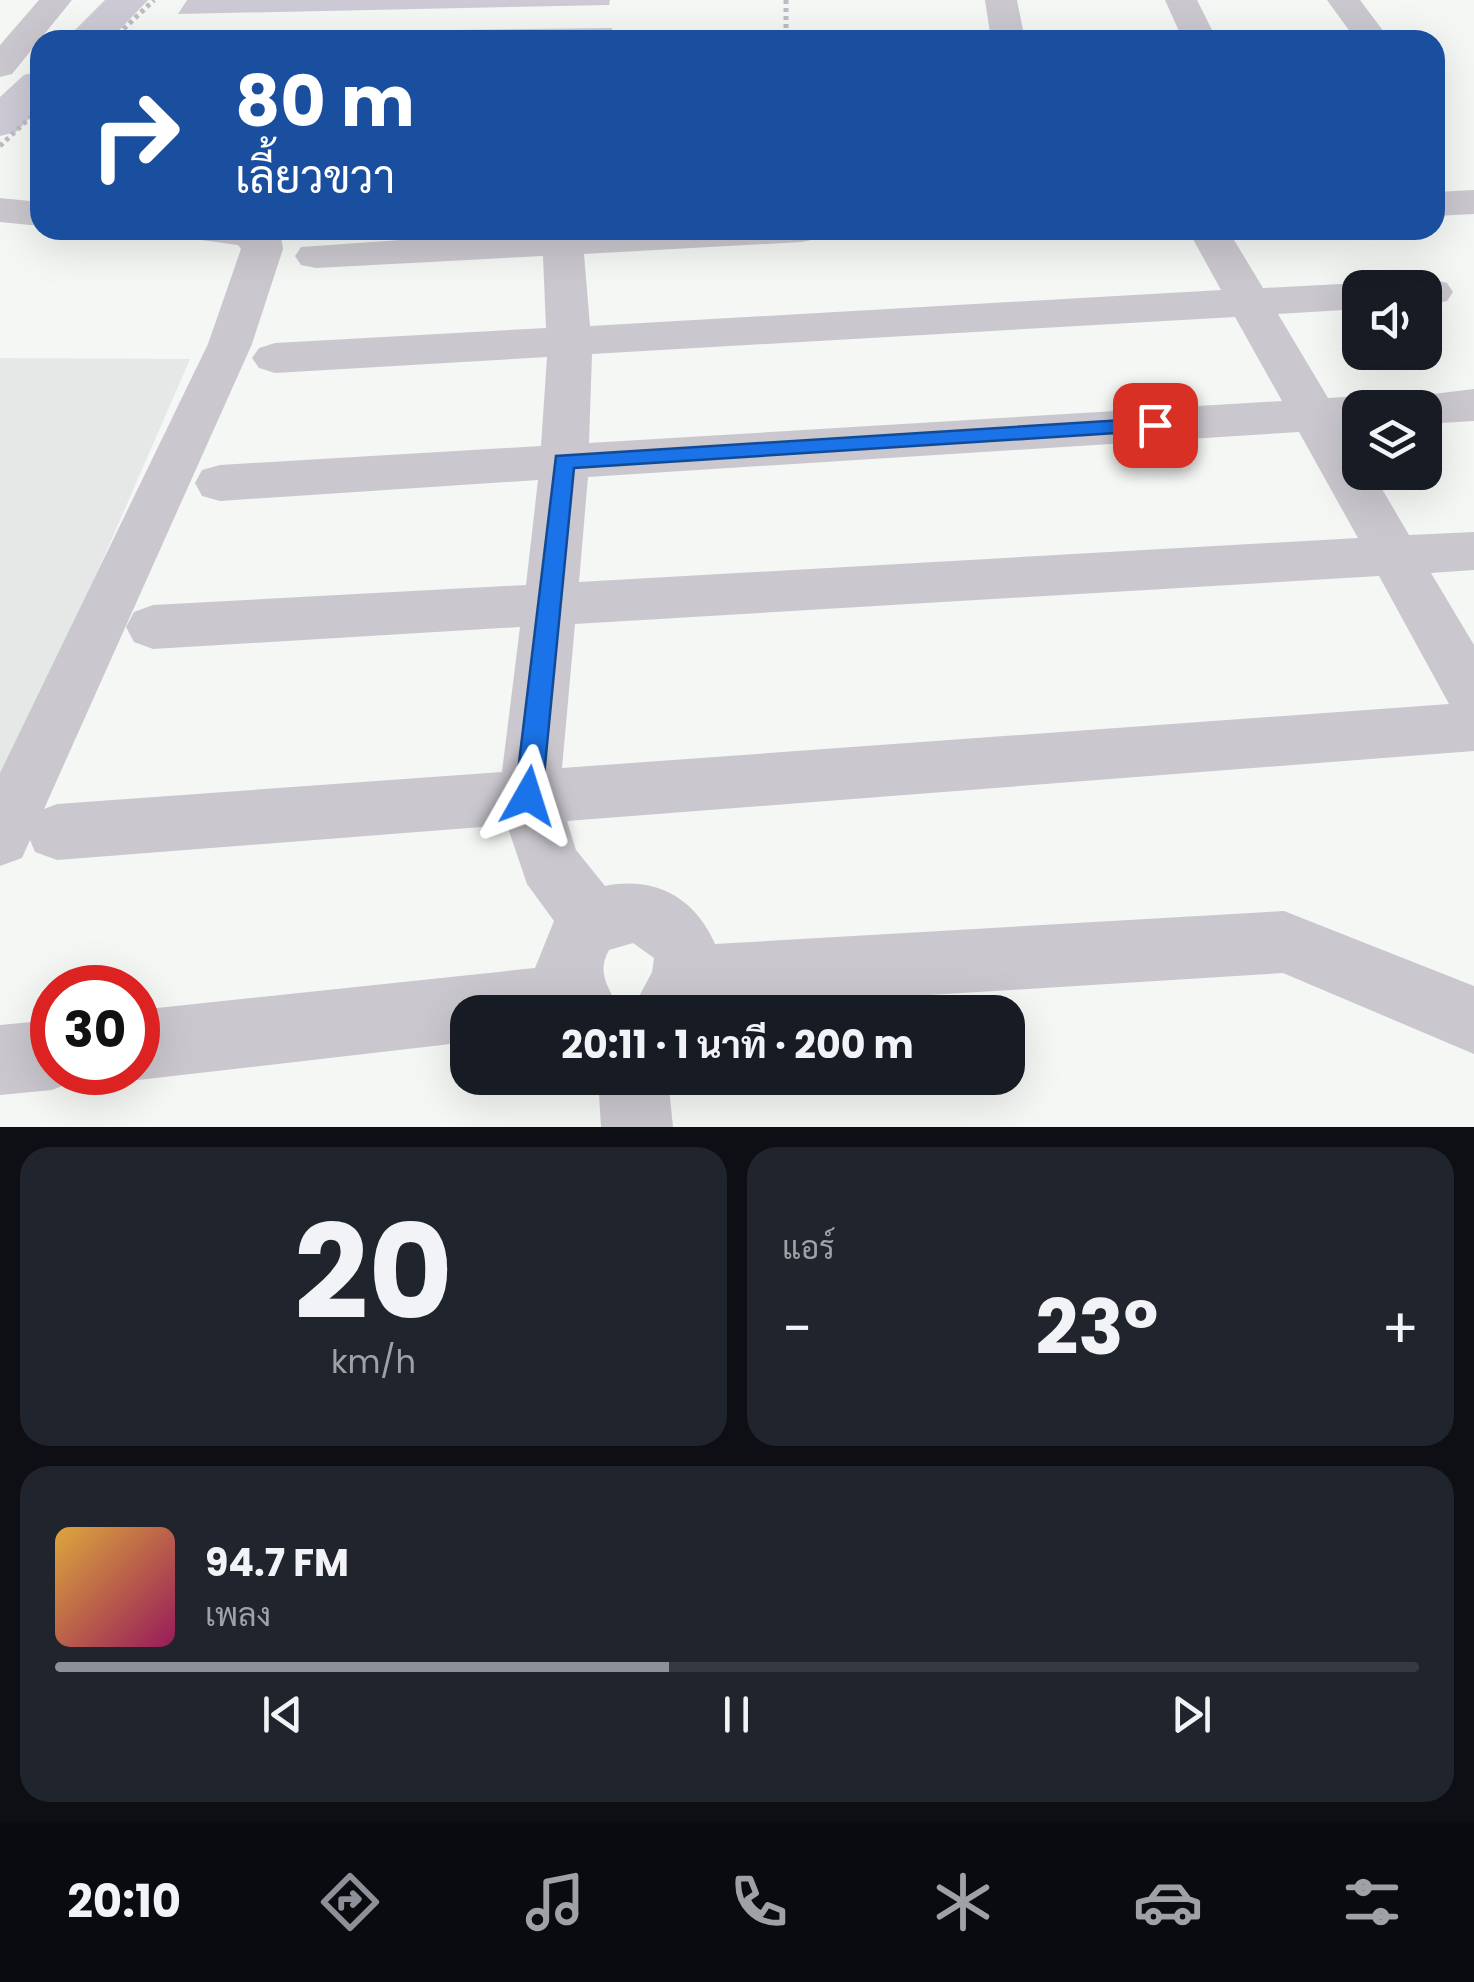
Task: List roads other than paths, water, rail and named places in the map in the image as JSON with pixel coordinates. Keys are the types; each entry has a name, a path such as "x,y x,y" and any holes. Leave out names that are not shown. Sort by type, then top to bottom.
{"street":[{"path":"31,30 56,0"},
{"path":"1001,0 1006,30"},
{"path":"1180,0 1195,30"},
{"path":"1343,0 1366,30"},
{"path":"0,67 30,31"},
{"path":"1445,203 1474,202"},
{"path":"0,210 30,213"},
{"path":"0,838 236,328 262,249 258,240"},
{"path":"316,256 513,240"},
{"path":"562,240 570,342 564,462 528,796 549,864 595,923"},
{"path":"1214,240 1249,302 1336,413 1393,558 1474,696"},
{"path":"275,358 1342,297"},
{"path":"1442,407 1474,404"},
{"path":"220,483 1336,413"},
{"path":"154,627 1474,551"},
{"path":"58,832 1474,727"},
{"path":"575,995 568,981 573,948 595,923 613,914 653,915 670,926 682,941 688,959 676,995"},
{"path":"687,995 1284,942 1474,1020"},
{"path":"160,1043 450,1017"},
{"path":"0,1060 30,1057"},
{"path":"634,1095 637,1127"}],"waterway":[{"path":"96,30 128,0"},
{"path":"0,122 30,94"}]}
